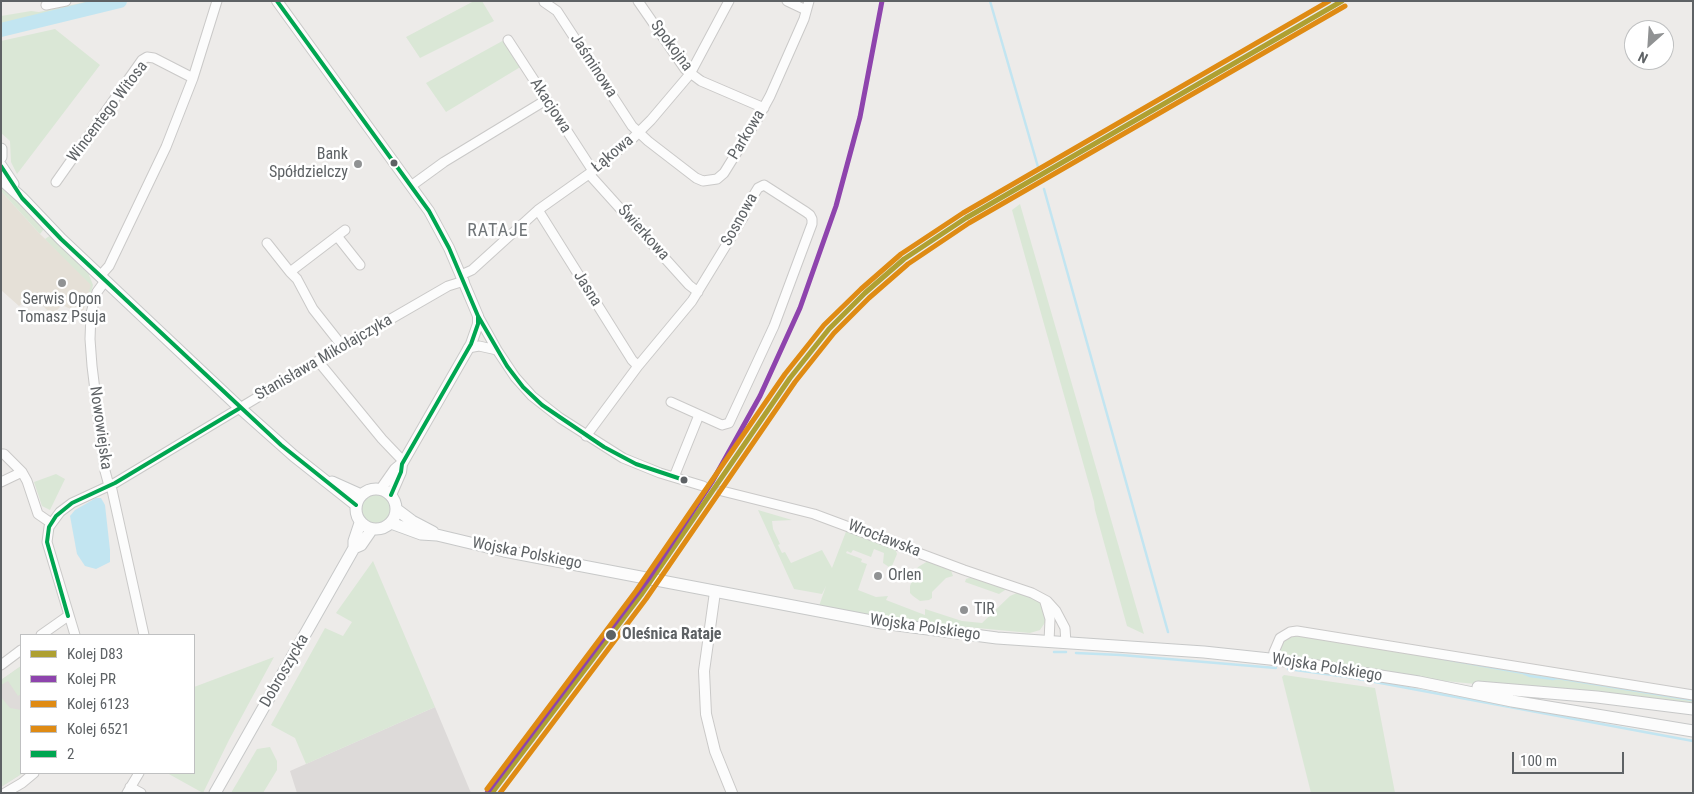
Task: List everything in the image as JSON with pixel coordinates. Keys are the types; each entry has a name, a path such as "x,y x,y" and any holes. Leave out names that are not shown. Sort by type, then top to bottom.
{"main road":[{"path":"1,149 1,157"},
{"path":"1,166 22,198"},
{"path":"1,179 61,239 240,408 336,490 359,500"},
{"path":"371,490 386,492 396,509 390,523 384,528 372,529 360,523 356,512 359,500 371,490"},
{"name":"Wojska Polskiego","path":"396,509 436,535"},
{"name":"Dobroszycka","path":"216,793 354,548 354,541 360,523"},
{"name":"Wojska Polskiego","path":"390,523 420,534 436,535 668,583 882,624 997,638 1204,652 1273,660 1419,682"},
{"name":"Dobroszycka","path":"354,548 361,545 372,529"},
{"path":"1419,682 1597,697 1693,709"},
{"path":"1419,682 1512,701 1693,731"}],"street":[{"path":"46,5 66,1"},
{"name":"Nowowiejska","path":"144,634 110,485 105,471 90,339 91,313 102,278 166,147 193,78 217,1"},
{"path":"277,1 411,186 442,232 478,316 511,372 532,396 586,436 623,458 703,486"},
{"name":"Spokojna","path":"638,1 681,65 690,74 701,81 764,108"},
{"name":"Łąkowa","path":"462,278 538,210 591,172 639,132 690,74 729,1"},
{"path":"787,1 807,6"},
{"name":"Jaśminowa","path":"544,2 557,11 632,126 639,132"},
{"name":"Parkowa","path":"639,132 696,178 703,181 717,179 724,173 764,108 807,6"},
{"name":"Akacjowa","path":"508,40 591,172"},
{"name":"Wincentego Witosa","path":"56,182 142,60 147,57 154,58 193,78"},
{"path":"411,186 444,162 546,100"},
{"name":"Świerkowa","path":"591,172 698,292"},
{"name":"Sosnowa","path":"586,436 638,366 698,292 744,216 744,211 760,186 764,185 810,215 812,224 774,326 732,420 726,425 722,425 671,402"},
{"name":"Jasna","path":"538,210 632,360 638,366"},
{"path":"290,272 345,230"},
{"path":"337,236 360,265"},
{"path":"267,243 297,280 313,309 343,347"},
{"name":"Stanisława Mikołajczyka","path":"51,523 60,512 72,503 110,485 462,278"},
{"path":"386,492 401,472 402,462 468,348 476,332 478,316"},
{"path":"468,348 480,346 497,350"},
{"path":"318,361 402,462"},
{"path":"674,477 699,415"},
{"path":"1,454 4,454 22,472 38,514 51,523 47,534 48,548 75,634"},
{"path":"1,482 22,472"},
{"name":"Wrocławska","path":"722,491 829,519 1042,597 1050,604 1061,620 1065,628 1066,643"},
{"path":"715,592 704,671 706,714 715,751 732,793"},
{"path":"1042,597 1050,619 1049,642"},
{"path":"43,634 68,616"},
{"path":"1273,660 1280,638 1290,632 1297,631 1693,695"},
{"path":"1,665 20,651"},
{"path":"5,793 33,774"},
{"path":"138,774 129,790 141,793"},
{"path":"22,783 26,793"}],"shaded area":[{"path":"1,191 40,234 91,283 92,286 82,314 62,305 52,315 32,295 19,306 1,290"},
{"path":"20,667 21,774 1,787 1,680"},
{"path":"435,707 471,793 297,793 290,771"}],"green space":[{"path":"90,1 109,1 1,26 1,16 31,11 39,12"},
{"path":"474,1 482,1 494,21 420,58 406,37"},
{"path":"55,29 100,65 17,174 11,162 10,141 1,133 1,41"},
{"path":"506,39 522,66 446,112 426,83"},
{"path":"1,182 44,229 40,234 1,191"},
{"path":"1020,204 1144,634 1127,626 1012,210"},
{"path":"51,235 91,273 89,275 93,285 91,293 89,291 91,285 45,239"},
{"path":"56,474 65,479 50,510 42,506 34,482"},
{"path":"376,495 386,499 390,509 386,519 376,523 366,519 362,509 366,499"},
{"path":"758,510 792,520 772,521 773,529 780,544 778,545 782,553 785,552 791,563 822,550 832,568 847,529 895,548 897,554 892,566 889,567 883,563 884,553 874,549 871,557 853,550 851,553 847,551 846,553 862,559 861,562 867,564 858,590 876,597 888,596 886,600 925,615 925,609 962,621 982,623 1010,596 1019,592 1041,603 1044,608 1046,621 1040,630 1030,633 893,620 819,606 826,586 822,594 794,589"},
{"path":"373,561 435,707 306,764 295,738 271,725 325,628 343,636 352,622 336,613"},
{"path":"928,561 950,568 953,576 946,578 932,592 932,598 920,601 910,593 910,586 918,567"},
{"path":"972,577 1006,587 1005,590 999,594 965,582 966,579"},
{"path":"1291,635 1693,697 1693,705 1424,679 1284,656 1279,653 1278,648 1280,643"},
{"path":"274,657 203,793 169,774 195,774 195,687"},
{"path":"20,667 20,695 18,696 8,681 1,685 1,680"},
{"path":"1284,675 1375,688 1395,793 1311,793 1282,677"},
{"path":"1,697 10,708 20,710 21,774 1,787"},
{"path":"270,747 277,761 277,770 263,793 231,793 257,749"}],"water":[{"path":"96,498 101,498 105,505 110,562 96,569 85,566 77,554 70,516 75,510"}],"waterway":[{"path":"1,30 120,1"},
{"path":"990,1 1038,167"},
{"path":"1044,189 1168,632"},
{"path":"1054,652 1066,652"},
{"path":"1076,653 1276,668"},
{"path":"1439,658 1523,673 1530,676 1557,678 1693,700"},
{"path":"1288,669 1348,677 1693,741"}],"rail line":[{"name":"PR","path":"487,793 649,578 712,482 760,396 800,308 836,206 860,117 882,1"},
{"name":"6521","path":"487,789 636,591 785,374 824,325 861,289 901,254 963,213 1329,1"},
{"name":"D83","path":"492,793 641,595 790,378 829,329 865,293 904,259 966,218 1342,1"},
{"name":"6123","path":"500,793 646,599 795,382 834,333 869,298 908,264 969,223 1345,6"}],"transit line":[{"name":"2","path":"277,1 429,211 449,248 478,316 507,366 523,387 542,405 604,447 636,464 687,481"},
{"name":"2","path":"1,166 22,198 61,239 281,445 356,505"},
{"name":"2","path":"391,495 401,472 402,464 471,344 478,324 478,316"},
{"name":"2","path":"68,616 47,542 49,527 56,516 72,503 115,483 240,408"}],"place":[{"name":"Bank Spółdzielczy","path":"358,164"},
{"name":"Serwis Opon Tomasz Psuja","path":"62,283"},
{"name":"Orlen","path":"878,576"},
{"name":"TIR","path":"964,610"},
{"name":"Oleśnica Rataje","path":"611,635"}],"district":[{"name":"RATAJE","path":"498,231"}]}
